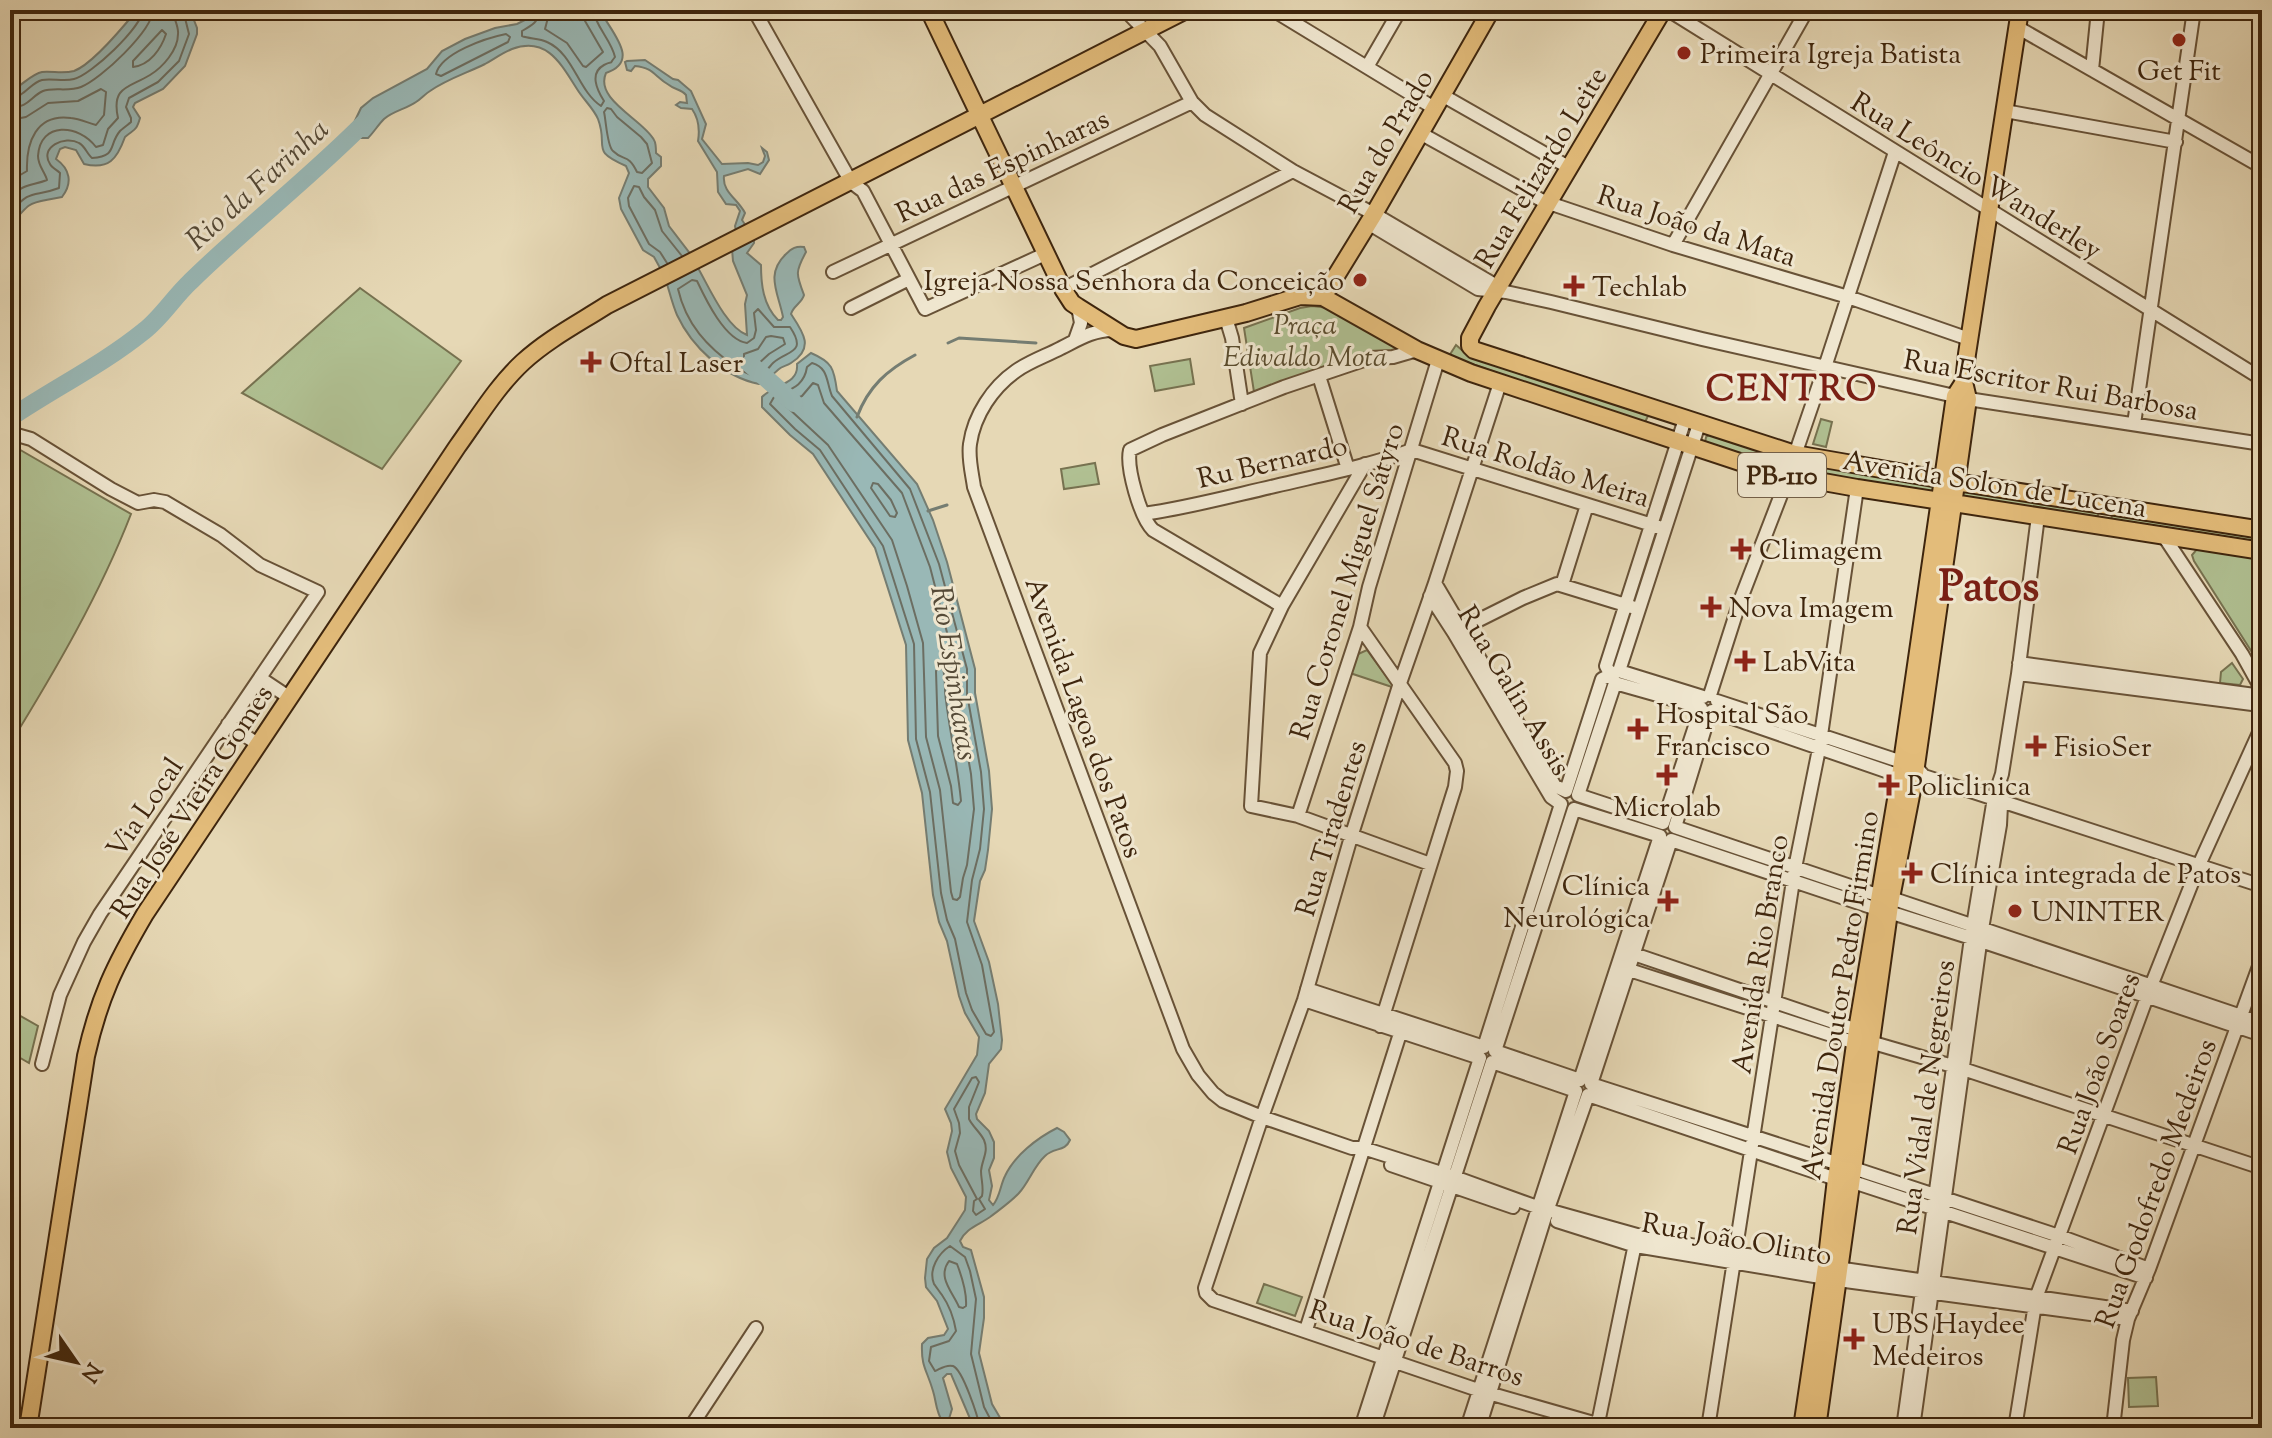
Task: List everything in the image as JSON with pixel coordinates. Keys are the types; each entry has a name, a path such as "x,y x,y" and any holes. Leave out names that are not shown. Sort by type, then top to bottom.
{"main road":[{"path":"929,10 1045,254 1063,289 1086,319 1136,339 1226,318 1300,296 1323,297"},
{"name":"Rua José Vieira Gomes","path":"28,1428 86,1056 95,1016 121,954 457,447 499,389 522,363 547,343 607,305 1186,10"},
{"name":"Rua do Prado","path":"1323,297 1491,10"},
{"name":"Rua Felizardo Leite","path":"1474,350 1470,346 1470,338 1665,10"},
{"name":"Avenida Doutor Pedro Firmino","path":"1817,1428 1832,1273 1861,1038 1911,772 1969,339 2018,18"},
{"name":"PB-110","path":"1323,297 1417,350"},
{"name":"Avenida Solon de Lucena","path":"1417,350 1500,383 1788,476 2262,551"},
{"name":"Avenida Solon de Lucena","path":"1474,350 1795,454 2262,530"},
{"path":"1640,428 1651,420 1648,407"},
{"name":"Avenida Doutor Pedro Firmino","path":"1802,1428 1832,1273"}],"street":[{"path":"754,10 851,182 863,191 925,309 1045,254"},
{"path":"1125,10 1167,55 1192,102"},
{"path":"1273,10 1367,67 1570,168"},
{"path":"1367,67 1400,10"},
{"name":"Rua Leôncio Wanderley","path":"1665,10 2262,379"},
{"path":"1673,245 1807,10"},
{"path":"2092,70 2098,10"},
{"path":"2134,424 2194,10"},
{"path":"2018,18 2092,70 2262,167"},
{"name":"Rua Escritor Rui Barbosa","path":"1192,102 1205,115 1293,171 1501,290 1825,367 2134,424 2262,444"},
{"name":"Rua das Espinharas","path":"833,272 1192,102"},
{"path":"2005,111 2176,142"},
{"name":"Rua João da Mata","path":"1420,133 1548,203 1673,245 1848,297 1969,339"},
{"path":"1467,1428 1484,1391 1740,601 1788,476 1895,152"},
{"path":"1063,289 1293,171"},
{"path":"851,308 909,279"},
{"path":"1226,318 1242,404"},
{"path":"1075,340 1081,323 1086,319"},
{"name":"Avenida Lagoa dos Patos","path":"1086,319 1075,340 1016,370 986,402 970,445 974,487 1183,1049 1190,1064 1213,1093 1223,1101 1262,1117"},
{"path":"1282,606 1159,535 1148,525 1128,460 1130,450 1242,404 1370,358 1393,357 1417,350"},
{"name":"Rua Coronel Miguel Sátyro","path":"1298,816 1360,627 1369,587 1438,360"},
{"path":"1319,376 1348,469"},
{"name":"Rua Tiradentes","path":"1205,1288 1306,995 1351,837 1500,383"},
{"path":"1632,607 1665,529 1692,422"},
{"name":"Via Local","path":"10,433 31,439 138,503 154,500 165,502 221,535 260,565 318,592 100,914 60,995 42,1064"},
{"path":"1361,1428 1389,1359 1570,800 1632,607 1652,524 1686,442"},
{"name":"Ru Bernardo","path":"1143,514 1348,469 1412,450"},
{"name":"Rua Roldão Meira","path":"1412,450 1665,529"},
{"path":"1365,464 1262,646 1251,806 1298,816 1430,864"},
{"name":"Avenida Rio Branco","path":"1708,1428 1794,874 1820,742 1857,488"},
{"path":"1562,585 1587,505"},
{"name":"Rua Vidal de Negreiros","path":"1913,1428 1938,1203 1977,934 2000,825 2002,774 2038,516"},
{"path":"2019,669 2262,700 2252,670 2163,535"},
{"name":"Rua Galin Assis","path":"1435,583 1551,797 1570,800"},
{"path":"1458,630 1553,585 1562,585 1632,607"},
{"name":"Rua Galin Assis","path":"1430,596 1458,630"},
{"path":"1360,627 1455,763 1457,771 1455,787 1382,1020"},
{"path":"1610,675 2262,886"},
{"path":"260,678 290,698"},
{"path":"228,724 259,745"},
{"name":"Rua João Soares","path":"2015,1428 2035,1303 2056,1241 2199,865 2262,726"},
{"path":"1570,800 2239,1021 2262,1023"},
{"path":"1627,952 1772,1009"},
{"name":"Rua Godofredo Medeiros","path":"2113,1428 2120,1360 2130,1315 2262,958"},
{"path":"1622,968 1772,1009 2262,1168"},
{"path":"1306,995 1488,1054 1752,1151 1845,1173"},
{"path":"2239,1021 2262,1035"},
{"path":"1306,1330 1359,1150 1402,1027"},
{"path":"1584,1088 1755,1136 1845,1173 2147,1273"},
{"name":"Rua João Olinto","path":"1262,1117 1636,1241 1832,1273 2130,1315"},
{"path":"1597,1426 1636,1241"},
{"name":"Rua Vidal de Negreiros","path":"1903,1428 1927,1286"},
{"name":"Rua João de Barros","path":"1205,1288 1213,1300 1484,1391 1597,1426 1622,1428"},
{"path":"690,1428 756,1328"},
{"path":"1373,1428 1389,1359"},
{"path":"1479,1428 1484,1391"}],"green space":[{"path":"360,288 461,361 382,469 242,393"},
{"name":"Praça Edivaldo Mota","path":"1312,306 1329,308 1403,352 1390,356 1375,351 1254,392 1244,328"},
{"path":"1456,345 1469,356 1645,411 1648,416 1644,424 1449,356"},
{"path":"1190,359 1194,384 1155,391 1150,366"},
{"path":"1821,419 1832,422 1826,447 1813,444"},
{"path":"1711,434 1777,455 1782,460 1776,468 1705,443 1706,437"},
{"path":"10,444 131,514 76,632 10,744"},
{"path":"1095,463 1099,484 1064,489 1061,469"},
{"path":"1818,463 1931,483 1936,489 1930,494 1808,472"},
{"path":"1964,486 2099,511 2097,519 1962,500 1959,495"},
{"path":"2116,510 2262,533 2262,546 2111,521"},
{"path":"2198,548 2262,558 2262,668 2194,561 2192,555"},
{"path":"1367,650 1395,688 1350,673 1356,655"},
{"path":"2232,663 2243,679 2240,685 2220,683 2221,672"},
{"path":"10,1010 38,1026 29,1063 10,1052"},
{"path":"1264,1284 1302,1297 1295,1316 1257,1303"},
{"path":"2156,1377 2158,1406 2129,1407 2128,1378"}],"water":[{"path":"137,10 190,10 197,34 185,66 163,89 135,103 133,107 140,118 137,126 125,137 111,161 100,165 84,164 76,150 60,149 56,159 68,176 68,187 62,197 32,204 10,226 10,91 38,73 70,72 82,67 108,44"},
{"path":"535,10 600,10 620,45 622,61 606,73 604,83 607,92 655,141 661,166 648,179 648,187 664,208 669,226 695,260 665,277 654,257 643,250 621,209 619,198 629,173 626,166 604,152 596,115 559,62 544,49 524,46 512,49 443,83 388,116 368,138 353,138 345,134 351,129 361,108 373,98 427,69 442,51 495,28 517,24"},
{"path":"645,60 691,91 706,124 702,139 722,164 758,165 765,156 762,148 767,152 769,160 760,174 748,169 724,176 728,191 745,213 742,220 750,232 736,231 740,211 736,205 726,204 718,192 717,172 698,141 698,124 692,109 676,105 687,103 686,95 646,69 635,66 631,71 627,70 625,62"},
{"path":"754,238 747,253 761,265 766,301 778,320 783,317 775,284 776,269 792,249 804,247 806,252 798,273 804,295 791,314 803,333 803,352 759,384 722,368 700,349 683,327 667,284 698,268 725,315 739,331 747,335 747,295 733,261 732,249"},
{"path":"811,353 828,363 837,391 917,484 947,562 975,669 975,693 989,771 992,809 985,870 980,881 974,921 989,962 1002,1040 1001,1049 989,1064 985,1093 976,1114 994,1142 994,1158 989,1170 992,1186 989,1200 993,1205 1009,1169 1034,1142 1057,1128 1070,1140 1045,1156 1016,1196 969,1230 960,1241 963,1247 971,1250 984,1297 979,1353 992,1404 1003,1428 974,1428 951,1374 943,1378 952,1409 948,1422 943,1423 922,1358 922,1344 928,1338 944,1335 948,1329 937,1301 926,1287 927,1259 934,1248 947,1238 965,1210 966,1197 951,1168 947,1152 952,1131 945,1109 977,1055 979,1037 959,996 933,895 922,793 908,740 906,645 875,548 813,454 762,407 762,397 790,380 797,371 797,364"}],"waterway":[{"name":"Rio da Farinha","path":"10,418 112,355 144,331 212,261 367,120"},
{"path":"948,343 959,338 1036,343"},
{"path":"857,417 880,380 915,355"},
{"name":"Rio Espinharas","path":"750,364 794,403"},
{"path":"928,511 947,505"}],"place":[{"name":"Get Fit","path":"2179,40"},
{"name":"Primeira Igreja Batista","path":"1684,53"},
{"name":"Igreja Nossa Senhora da Conceição","path":"1360,280"},
{"name":"Techlab","path":"1574,286"},
{"name":"Oftal Laser","path":"591,362"},
{"name":"Climagem","path":"1741,549"},
{"name":"Nova Imagem","path":"1711,607"},
{"name":"LabVita","path":"1745,661"},
{"name":"Hospital São Francisco","path":"1638,729"},
{"name":"FisioSer","path":"2036,746"},
{"name":"Microlab","path":"1667,775"},
{"name":"Policlinica","path":"1889,785"},
{"name":"Clínica integrada de Patos","path":"1912,873"},
{"name":"Clínica Neurológica","path":"1668,901"},
{"name":"UNINTER","path":"2015,911"},
{"name":"UBS Haydee Medeiros","path":"1854,1339"}],"district":[{"name":"CENTRO","path":"1792,387"},
{"name":"Patos","path":"1989,585"}]}
